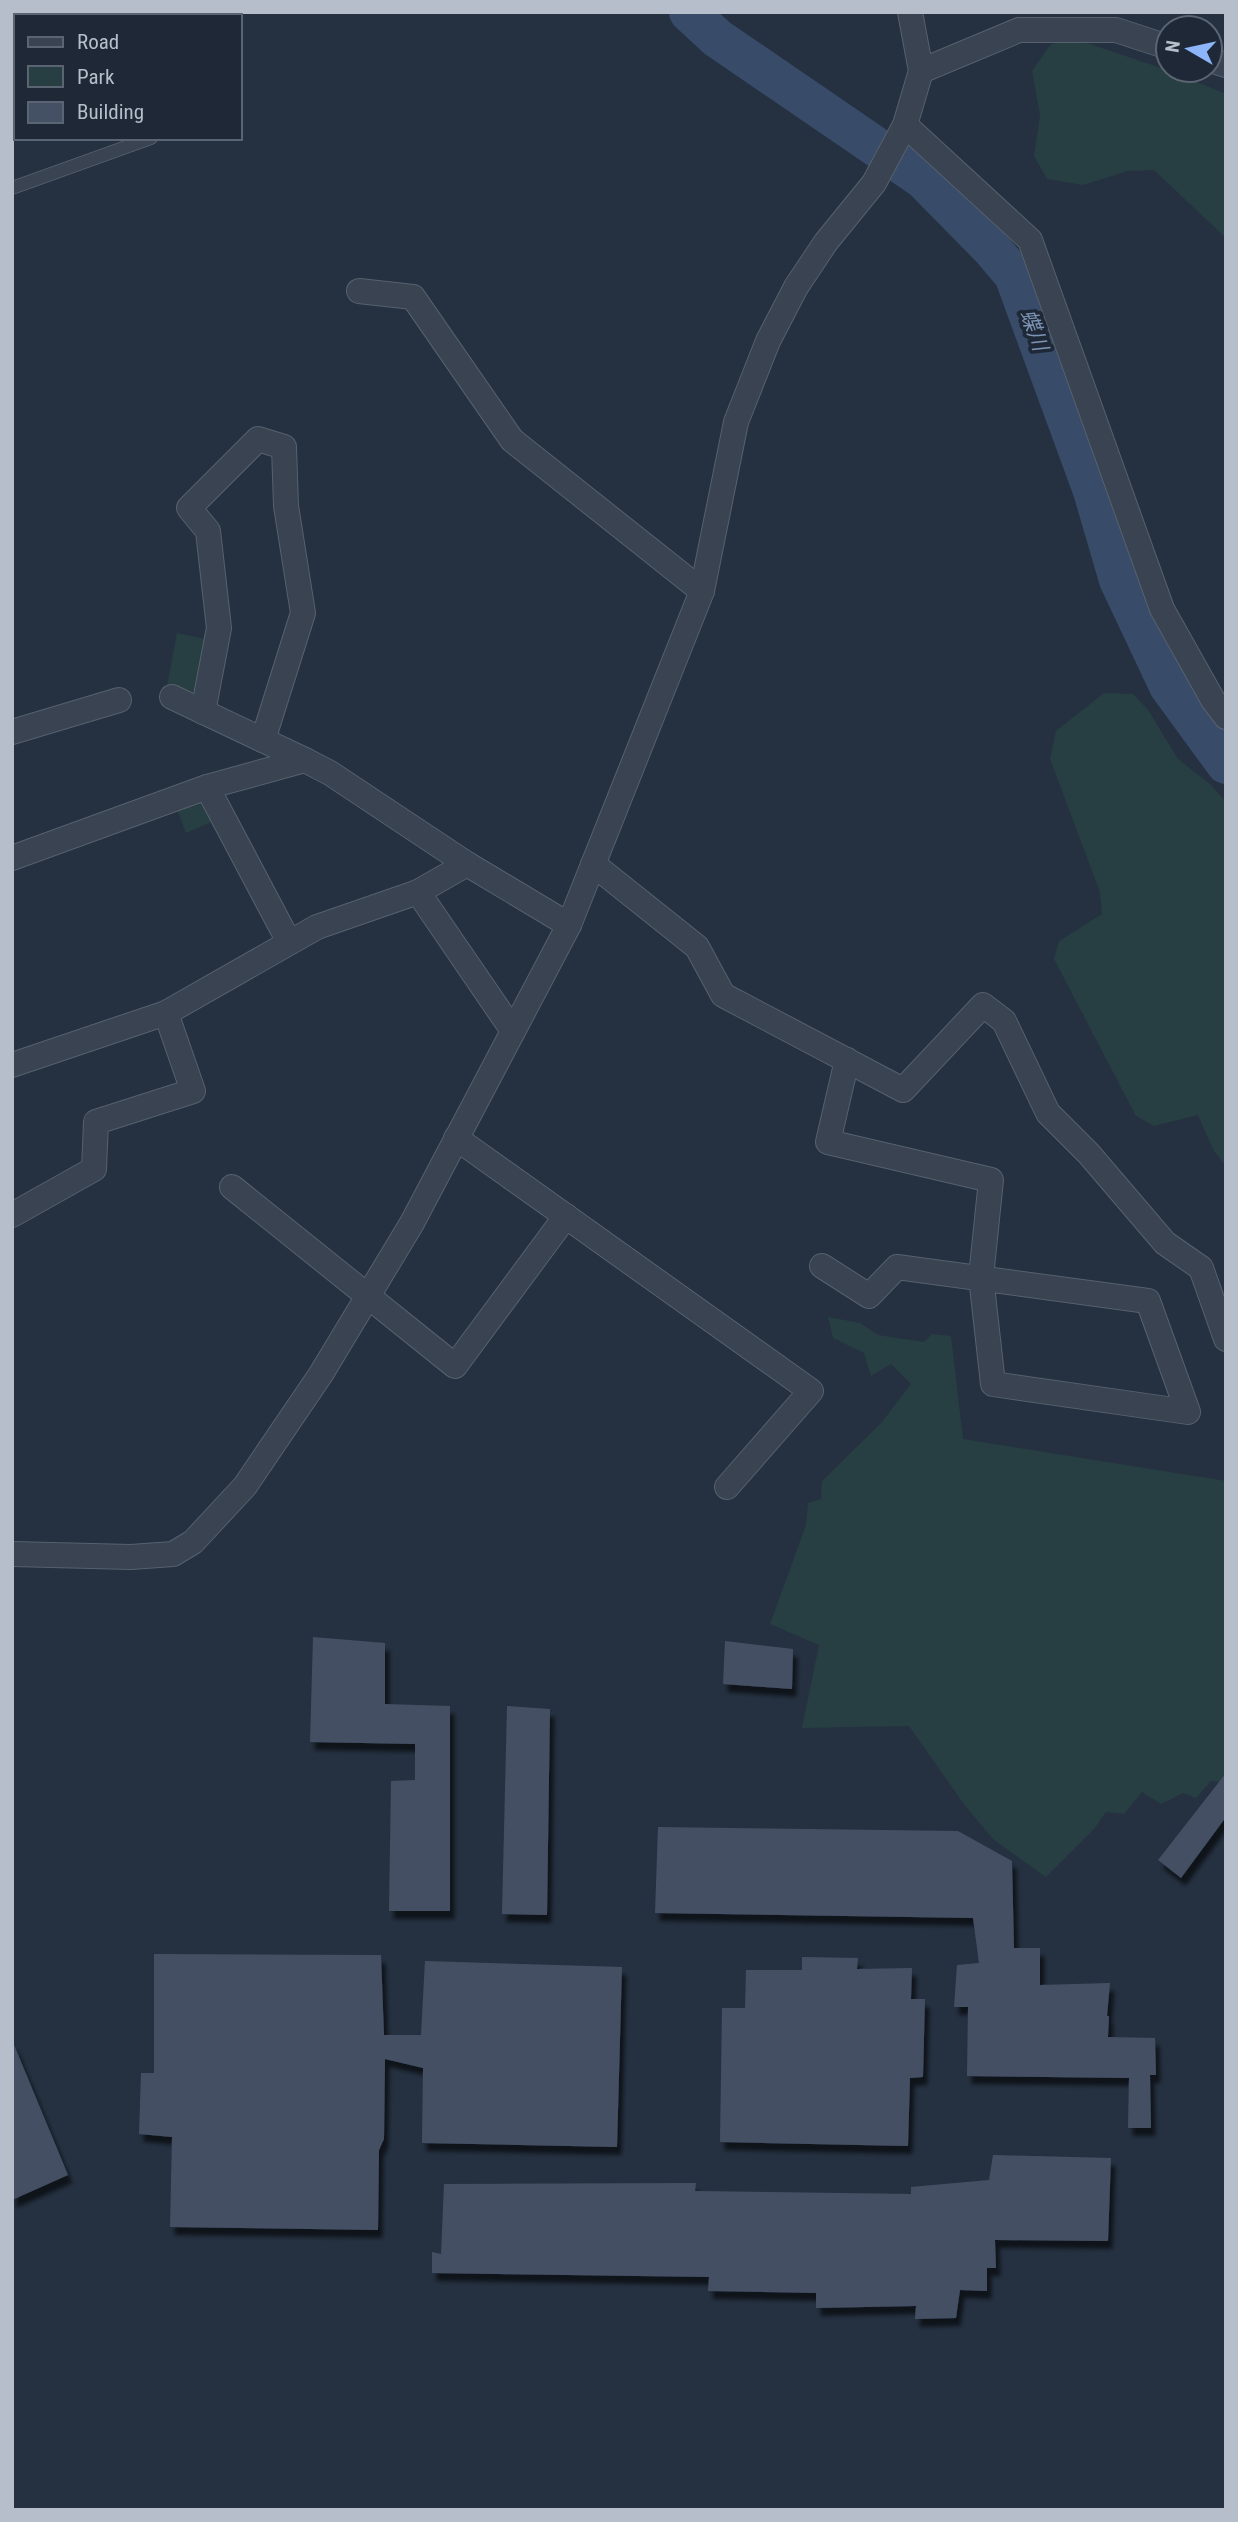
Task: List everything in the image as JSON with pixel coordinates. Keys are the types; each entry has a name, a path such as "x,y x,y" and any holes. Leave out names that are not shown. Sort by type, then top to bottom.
{"street":[{"path":"12,1554 131,1557 173,1554 193,1542 245,1486 321,1374 412,1223 569,925 702,591 736,422 768,341 796,286 826,242 874,183 905,125 921,71 910,12"},
{"path":"1116,30 1132,12"},
{"path":"921,71 1019,30 1116,30 1154,42"},
{"path":"905,125 1030,240 1162,610 1213,700 1226,717"},
{"path":"359,291 413,297 512,440 702,591"},
{"path":"204,712 219,628 208,531 189,509 258,439 285,447 286,506 303,613 263,740"},
{"path":"172,696 330,773 467,864 569,925"},
{"path":"12,732 119,700"},
{"path":"12,858 207,787 305,760"},
{"path":"207,787 289,942"},
{"path":"12,1065 166,1013 317,928 418,892 467,864"},
{"path":"593,864 697,947 723,995 903,1090 983,1005 1004,1021 1048,1113 1089,1154 1165,1243 1201,1268 1226,1339"},
{"path":"418,892 513,1031"},
{"path":"12,1215 94,1169 96,1122 193,1091 166,1013"},
{"path":"822,1266 869,1296 897,1266 981,1277 1148,1301 1188,1412 993,1384 981,1277 991,1180 828,1142 847,1060"},
{"path":"456,1138 811,1391 727,1487"},
{"path":"232,1187 455,1366 566,1216"}],"lane":[{"path":"12,187 146,140"}],"green space":[{"path":"1075,39 1154,66 1154,84 1202,84 1226,94 1226,238 1154,170 1128,171 1083,185 1047,179 1034,156 1040,115 1032,71 1051,44"},
{"path":"177,633 210,640 201,689 190,693 167,686"},
{"path":"1104,693 1133,694 1148,710 1178,759 1211,785 1226,802 1226,1166 1214,1151 1198,1115 1154,1126 1136,1116 1054,959 1059,941 1102,914 1100,892 1050,759 1056,731"},
{"path":"207,787 223,817 186,833 173,799"},
{"path":"828,1317 860,1323 878,1335 924,1342 932,1334 951,1336 963,1439 1226,1481 1226,1783 1211,1781 1196,1798 1183,1793 1161,1804 1142,1792 1124,1814 1106,1812 1095,1828 1046,1877 994,1840 966,1807 909,1726 802,1728 819,1645 770,1624 806,1525 808,1503 821,1499 822,1481 882,1422 911,1384 891,1364 871,1376 864,1353 833,1338"}],"building":[{"path":"313,1637 385,1643 385,1704 450,1706 450,1911 389,1911 391,1781 415,1780 415,1744 310,1742"},
{"path":"725,1641 793,1649 792,1689 723,1684"},
{"path":"507,1706 550,1709 547,1915 502,1914"},
{"path":"1226,1773 1226,1817 1181,1878 1158,1860"},
{"path":"658,1827 958,1831 1012,1861 1014,1948 1040,1948 1040,1985 1110,1983 1108,2037 1155,2038 1156,2075 1150,2075 1151,2128 1128,2128 1129,2078 967,2076 968,2007 954,2007 957,1965 979,1963 973,1918 655,1913"},
{"path":"154,1954 381,1955 384,2035 421,2035 425,1961 622,1967 617,2147 422,2143 423,2068 385,2059 384,2139 379,2150 378,2230 170,2227 172,2137 139,2134 141,2073 154,2073"},
{"path":"802,1957 858,1958 857,1969 912,1968 911,1999 925,1999 923,2077 910,2078 908,2146 720,2142 722,2008 745,2008 746,1970 802,1970"},
{"path":"12,2040 68,2175 12,2200"},
{"path":"993,2155 1111,2158 1108,2241 995,2240 996,2268 987,2268 987,2291 960,2290 956,2318 915,2319 916,2306 816,2308 816,2293 708,2291 709,2277 432,2273 432,2252 441,2254 444,2184 696,2183 695,2191 911,2194 911,2187 989,2180"}],"waterway":[{"name":"蝶川","path":"689,12 717,38 923,179 1014,275 1093,491 1119,580 1169,686 1226,764"}]}
